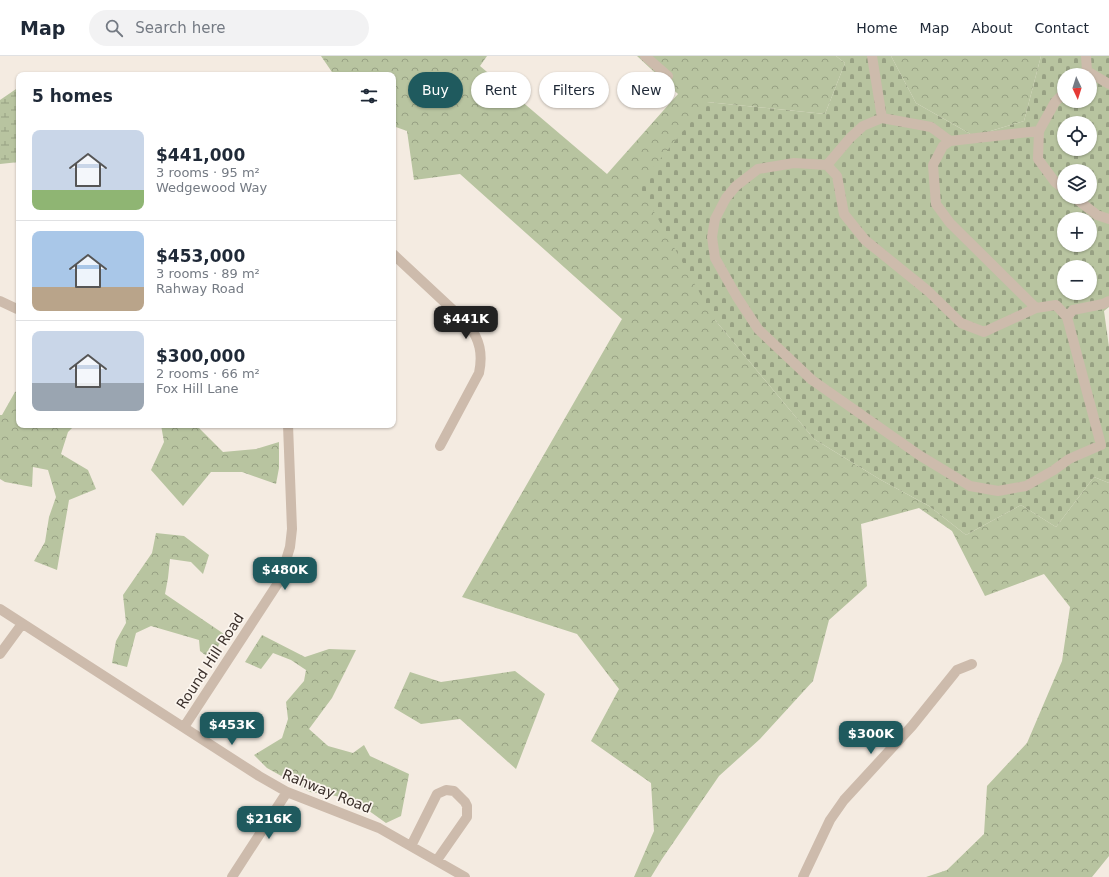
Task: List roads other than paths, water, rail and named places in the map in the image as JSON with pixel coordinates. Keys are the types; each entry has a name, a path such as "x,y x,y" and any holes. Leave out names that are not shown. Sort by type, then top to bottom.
{"street":[{"path":"645,56 663,72"},
{"path":"872,56 882,118"},
{"path":"1085,68 1086,56"},
{"path":"1097,78 1109,84"},
{"path":"1057,100 1039,131 1038,159 1057,184"},
{"path":"827,165 850,138 863,126 882,118 931,127 950,141"},
{"path":"1036,308 950,223 936,204 933,166 943,146 950,141 1039,131"},
{"path":"794,163 827,165 838,176 844,214 865,240 928,291 961,323 984,332 1036,308 1056,306 1067,317 1101,445 1068,458 1054,470 1026,486 998,491 970,486 919,455 812,380 758,329 737,297 715,258 712,237 715,219 726,198 736,186 758,170 794,163"},
{"path":"1083,204 1097,214 1109,219"},
{"path":"396,257 468,324 475,332 479,342 481,352 479,373 440,446"},
{"path":"0,301 16,309"},
{"path":"1067,317 1073,310 1103,304 1109,301"},
{"name":"Round Hill Road","path":"184,728 280,580 290,547 292,529 288,428"},
{"name":"Rahway Road","path":"0,609 286,792 380,828 465,877"},
{"path":"0,654 22,624"},
{"path":"803,877 830,820 844,800 912,726 957,670 972,664"},
{"path":"411,846 437,794 446,790 454,791 465,802 467,806 467,817 437,860"},
{"path":"232,877 286,792"}]}
